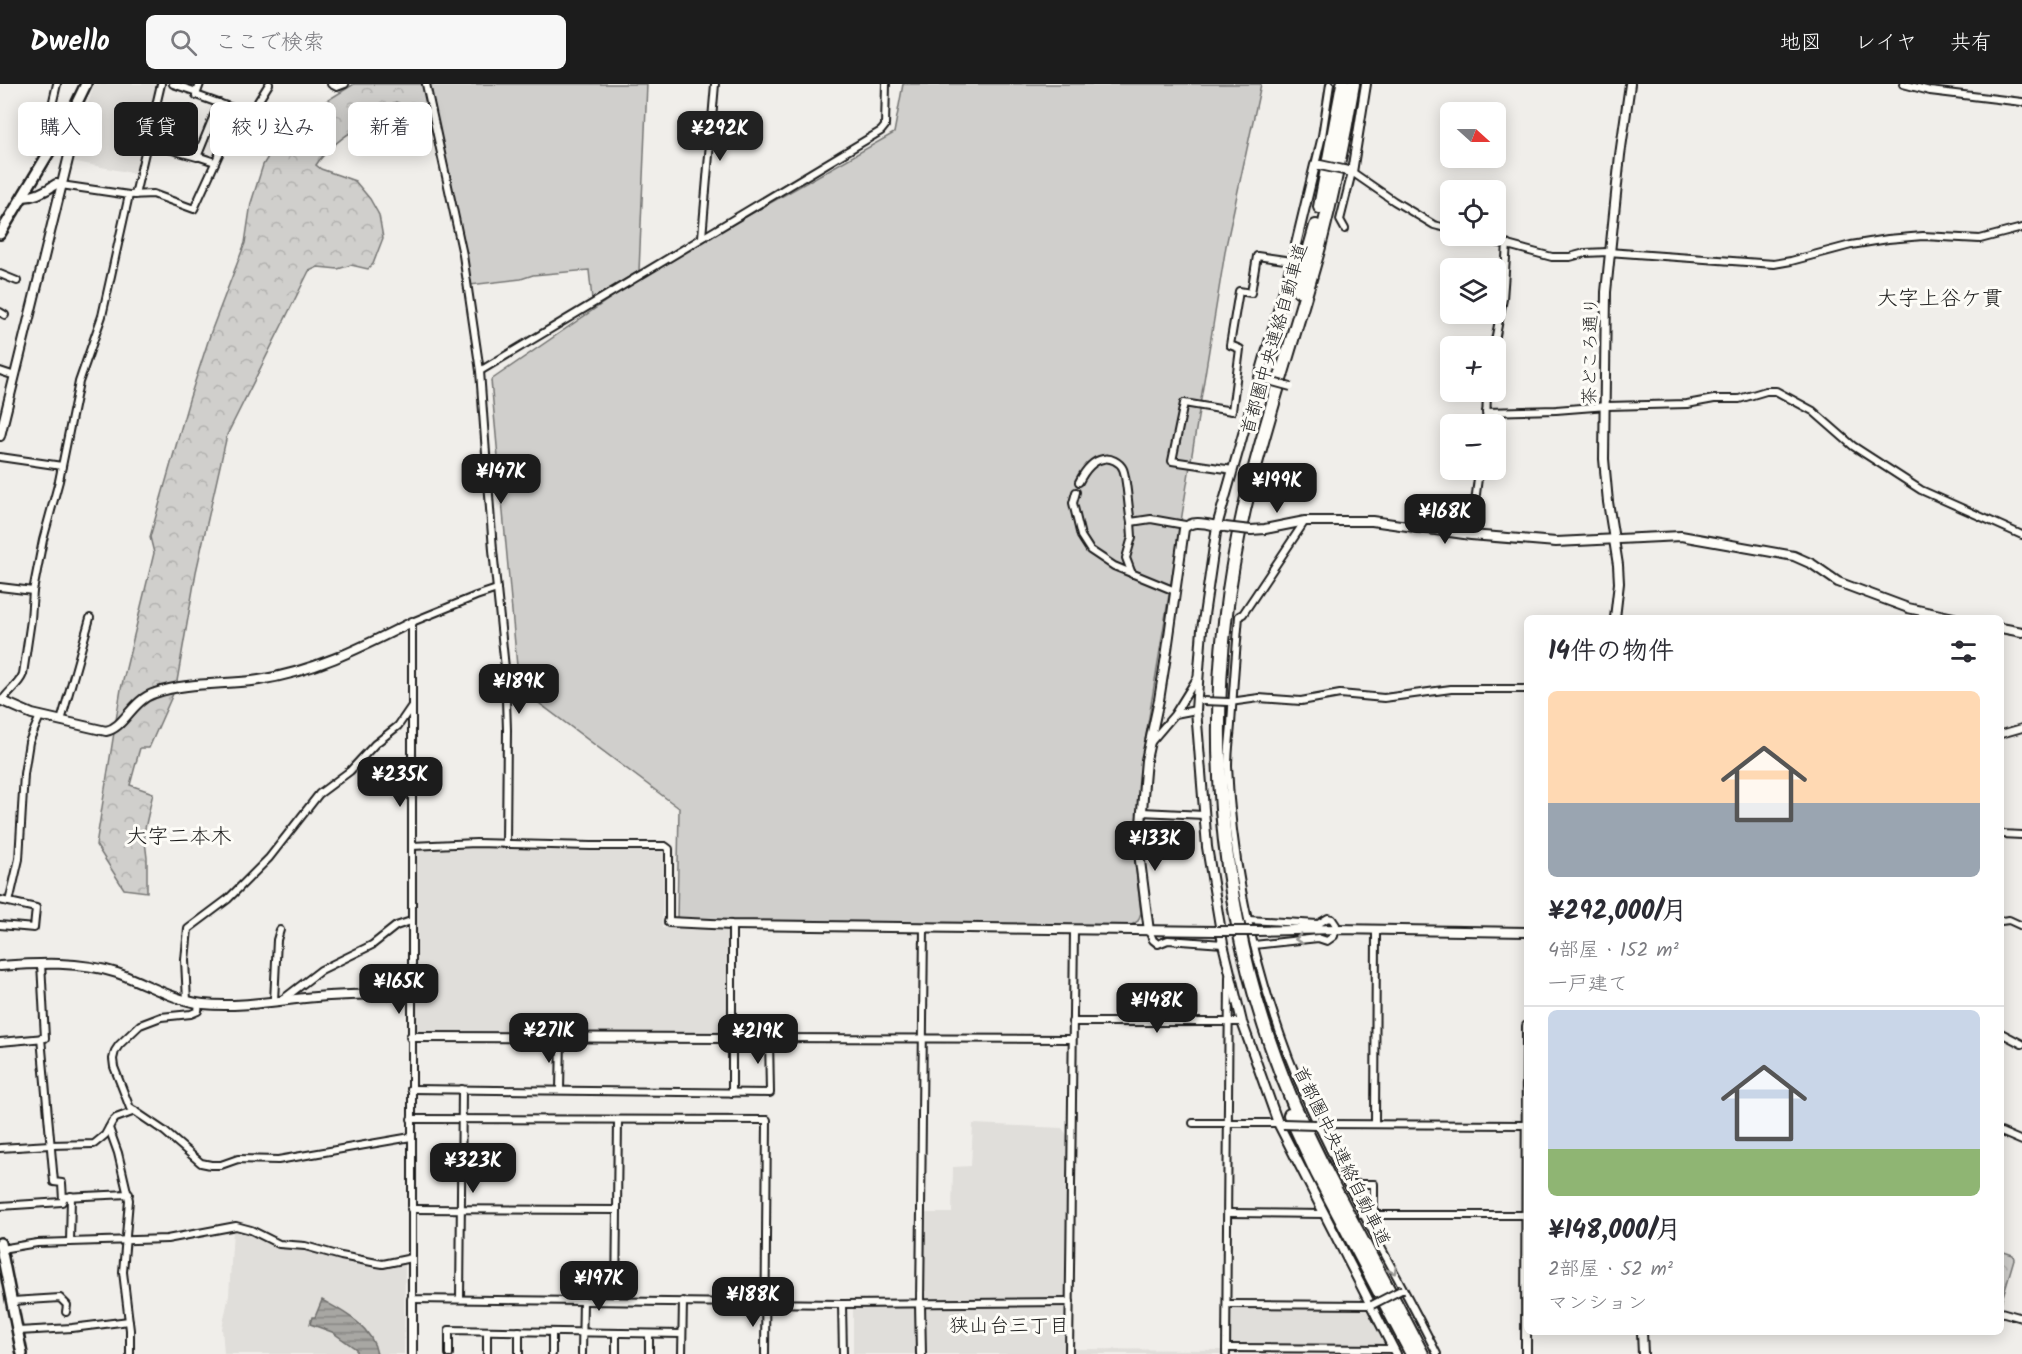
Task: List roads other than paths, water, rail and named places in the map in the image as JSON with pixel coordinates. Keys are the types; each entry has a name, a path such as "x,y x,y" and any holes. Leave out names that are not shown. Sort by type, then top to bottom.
{"highway":[{"name":"首都圏中央連絡自動車道","path":"1343,84 1328,174 1316,225 1244,478 1223,576 1213,674 1211,747 1213,802 1230,925 1247,994 1269,1063 1317,1173 1412,1354"},
{"name":"首都圏中央連絡自動車道","path":"1353,84 1324,226 1252,479 1237,546 1220,675 1219,770 1224,834 1233,899 1255,991 1277,1061 1294,1104 1325,1169 1422,1354"}],"main road":[{"path":"77,102 86,84"},
{"path":"0,234 47,156"},
{"path":"1,1246 22,1354"}],"street":[{"path":"157,102 161,84"},
{"path":"173,84 216,102"},
{"path":"197,92 200,84"},
{"path":"258,102 270,84"},
{"path":"331,84 337,87 345,84"},
{"path":"426,84 463,255 480,371 507,703 506,844"},
{"path":"702,237 715,84"},
{"path":"480,371 881,131 885,126 886,84"},
{"path":"1229,971 1226,1351 1395,1352 1323,1214 1280,1124 1242,1022 1223,944 1204,815 1198,677 1208,581 1233,470 1318,165 1329,84"},
{"path":"1345,229 1340,220 1366,84"},
{"name":"茶どころ通り","path":"1615,615 1619,584 1607,491 1603,407 1606,292 1608,252 1630,84"},
{"path":"1903,84 1930,91 2022,102"},
{"path":"52,102 55,86"},
{"path":"198,154 210,125"},
{"path":"0,436 69,156"},
{"path":"143,156 102,316 79,382 33,591 23,674 21,680 1,701 40,716 106,731 112,730 134,705 153,693 260,680 312,667 335,660 412,622 497,589"},
{"path":"194,156 215,162"},
{"path":"23,197 30,197 56,184 132,195 153,194 194,209 218,156"},
{"path":"1318,165 1350,171 1394,201 1440,227"},
{"path":"1496,336 1503,299 1507,244 1552,257 1608,252 1774,264 1888,238 1923,236 1980,238 2022,228"},
{"path":"1233,470 1172,461 1184,403 1232,411 1240,349 1230,345 1239,291 1251,293 1257,256 1292,261"},
{"path":"0,274 17,281"},
{"path":"0,371 15,376"},
{"path":"1260,378 1291,387"},
{"path":"1486,402 1486,412 1556,410 1687,404 1714,399 1739,399 1766,390 1776,391 1813,411 1853,446 1921,490 2022,535"},
{"path":"0,457 62,466"},
{"path":"1079,482 1085,470 1099,460 1112,459 1120,465 1124,472 1127,507 1131,522 1132,537 1126,558 1132,574"},
{"path":"1471,535 1478,480"},
{"path":"1076,492 1073,503 1084,543 1095,555 1114,566 1175,591"},
{"path":"1131,522 1151,519 1185,525 1193,522 1251,530 1305,521 1372,521 1471,535 1556,542 1681,536 1788,554 1812,564 1838,582 1908,608 1940,615"},
{"path":"1305,521 1243,614 1239,616 1228,764 1234,841 1254,945 1275,1018 1290,1058 1317,1125 1362,1215 1437,1354"},
{"path":"1185,525 1159,700 1146,760 1139,853 1149,932 1153,940 1158,944 1168,940 1223,944"},
{"path":"1114,566 1126,558"},
{"path":"0,587 33,591"},
{"path":"61,721 90,618"},
{"path":"412,622 412,1354"},
{"path":"2004,629 2022,632"},
{"path":"1149,743 1174,715 1198,677"},
{"path":"1174,715 1199,704 1259,698 1301,701 1340,694 1371,699 1450,689 1524,689"},
{"path":"187,1001 185,960 188,929 228,898 269,858 319,794 350,771 375,744 398,726 412,704"},
{"path":"9,902 19,859 27,753 40,716"},
{"path":"2004,733 2022,728"},
{"path":"1142,812 1204,815"},
{"path":"2004,834 2022,835"},
{"path":"412,846 456,843 667,847 669,849 669,922 1149,932 1336,929 1524,932"},
{"path":"0,900 36,908 34,928 0,925"},
{"path":"1248,920 1318,924 1328,918 1335,922 1335,936 1327,941 1318,938 1254,945"},
{"path":"2004,921 2009,920 2022,926"},
{"path":"278,1000 321,970 372,945 396,926 411,921"},
{"path":"732,925 732,1092"},
{"path":"921,1354 924,927"},
{"path":"278,1000 277,940 280,930"},
{"path":"1070,1354 1071,1039 1074,930"},
{"path":"1375,1124 1376,931"},
{"path":"0,1042 45,1038 41,963"},
{"path":"0,966 41,963 104,969 187,1001 225,1005 339,994 411,994"},
{"path":"200,1003 198,1011 191,1014 161,1017 140,1025 115,1051 114,1067 130,1108 164,1131 201,1163 221,1165 238,1159 278,1160 411,1137"},
{"path":"1072,1022 1242,1022"},
{"path":"2004,1035 2022,1044"},
{"path":"411,1037 1071,1039"},
{"path":"411,1089 770,1093 769,1037"},
{"path":"0,1206 62,1202 62,1183 54,1182 41,1038"},
{"path":"560,1090 561,1038"},
{"path":"460,1299 462,1089"},
{"path":"0,1148 94,1144 105,1135 116,1118 135,1111"},
{"path":"411,1119 767,1120 765,1354"},
{"path":"616,1301 618,1120"},
{"path":"1192,1123 1524,1125"},
{"path":"109,1128 129,1194 123,1272 129,1321 130,1354"},
{"path":"2004,1133 2022,1141"},
{"path":"1347,1184 1374,1184 1374,1215"},
{"path":"63,1197 129,1194"},
{"path":"70,1242 71,1197"},
{"path":"411,1209 617,1210"},
{"path":"1228,1213 1323,1214"},
{"path":"1362,1215 1524,1215"},
{"path":"1,1246 167,1239 236,1226 251,1230 279,1244 305,1246 377,1263 383,1264 412,1258"},
{"path":"1227,1304 1372,1305 1403,1289"},
{"path":"12,1301 60,1298 67,1305 66,1312"},
{"path":"412,1299 842,1304 1070,1302"},
{"path":"582,1354 583,1300"},
{"path":"682,1354 683,1301"},
{"path":"842,1304 843,1354"},
{"path":"2004,1313 2022,1318"},
{"path":"18,1330 72,1328 129,1321"},
{"path":"449,1354 449,1330 682,1334"},
{"path":"487,1331 487,1354"},
{"path":"519,1331 519,1354"},
{"path":"552,1332 552,1354"},
{"path":"616,1333 616,1354"},
{"path":"649,1334 649,1354"},
{"path":"1526,1335 1526,1354"},
{"path":"1642,1335 1643,1354"}],"district":[{"name":"大字上谷ケ貫","path":"1940,298"},
{"name":"大字二本木","path":"179,836"},
{"name":"狭山台三丁目","path":"1009,1325"}]}
